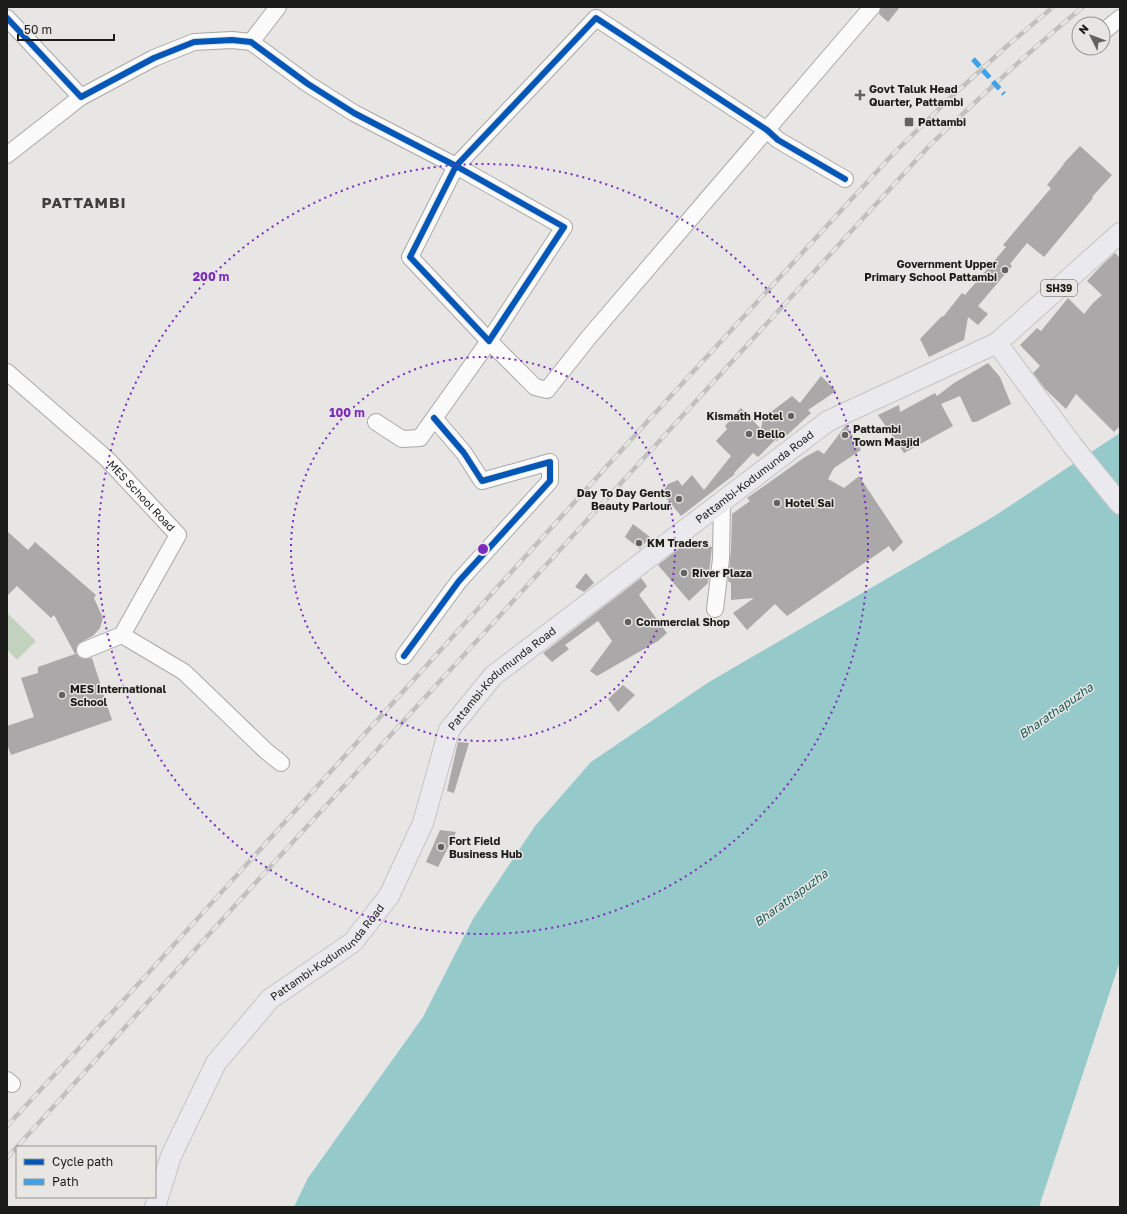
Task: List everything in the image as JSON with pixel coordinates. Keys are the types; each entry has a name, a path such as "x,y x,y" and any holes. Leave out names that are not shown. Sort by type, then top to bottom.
{"main road":[{"name":"SH39","path":"997,343 1120,233"},
{"path":"997,343 1072,445 1120,504"},
{"name":"Pattambi-Kodumunda Road","path":"155,1207 171,1156 216,1063 270,999 353,942 389,896 423,823 449,730 493,676 828,421 997,343"}],"street":[{"path":"251,42 278,7"},
{"path":"845,179 778,140 766,130 596,18 456,166 410,257 489,341 535,387 547,390 589,337 766,130 872,7"},
{"path":"7,18 81,97"},
{"path":"1111,25 1120,18"},
{"path":"7,156 81,97 154,58 194,42 232,40 251,42 308,84 354,113 456,166 564,227 489,341 420,438 402,439 376,422"},
{"name":"MES School Road","path":"7,372 107,459 178,535 122,635"},
{"path":"404,656 459,581 550,481 550,462 482,481 464,453 434,418"},
{"path":"715,609 721,559 722,501"},
{"path":"85,650 122,635 184,672 266,751 281,763"}],"green space":[{"path":"7,613 36,641 17,660 7,649"}],"water":[{"name":"Bharathapuzha","path":"1120,433 1120,961 1039,1207 294,1207 308,1178 423,1017 473,919 535,826 591,762 709,682 993,517"}],"building":[{"path":"881,7 900,7 888,22 879,14"},
{"name":"Government Upper Primary School Pattambi","path":"1080,146 1112,175 1092,197 1093,198 1044,257 1027,243 1010,264 1012,266 978,306 988,314 978,325 968,317 964,340 929,357 920,339 942,316 943,317 962,293 965,295 1006,247 1003,245 1051,188 1047,185 1063,164"},
{"path":"1115,253 1120,258 1120,426 1114,432 1076,394 1066,409 1045,389 1033,373 1040,366 1020,345 1037,328 1041,331 1068,298 1084,314 1102,295 1087,281"},
{"path":"988,363 1000,377 1011,404 976,422 972,422 960,396 941,404 953,426 904,453 878,415 899,405 900,412 935,393 937,396 954,383"},
{"path":"821,376 836,391 808,410 811,413 785,437 783,433 777,441 775,440 758,457 753,453 734,473 735,474 681,516 662,493 668,484 678,480 682,486 692,475 704,490 731,456 716,441 727,429 725,426 741,408 761,429 763,418 792,396 800,403"},
{"path":"846,425 861,450 834,468 828,479 844,488 859,476 903,542 893,552 889,546 787,616 775,604 747,630 733,613 754,598 731,600 731,583 728,581 732,514 750,501 747,498 805,457 818,450 824,454"},
{"name":"KM Traders","path":"633,524 650,537 640,549 625,537"},
{"path":"7,531 28,550 35,542 96,595 94,598 103,618 100,628 94,635 78,644 76,653 83,659 92,658 112,720 11,755 7,744 7,726 34,717 21,678 38,673 38,667 75,654 54,615 51,618 17,586 7,596"},
{"name":"River Plaza","path":"689,541 689,543 712,547 708,583 689,601 658,565"},
{"path":"586,573 594,583 584,592 575,587"},
{"name":"Commercial Shop","path":"641,578 647,586 639,595 667,633 658,641 597,676 590,671 612,641 598,621 565,645 569,649 552,662 543,653"},
{"path":"623,685 635,695 618,712 608,699"},
{"path":"458,742 469,743 454,793 447,791"},
{"name":"Fort Field Business Hub","path":"440,830 456,832 438,867 426,862"}],"railway":[{"path":"7,1126 132,991 657,411 893,154 949,99 1007,46 1053,7"},
{"path":"18,1146 249,890 930,145 1005,74 1083,7"},
{"path":"7,1158 16,1148"}],"marked path":[{"path":"973,59 1004,94"}],"cycle path":[{"path":"7,18 81,97 154,58 194,42 232,40 251,42 308,84 354,113 456,166 564,227 489,341 410,257 456,166 596,18 767,130 778,140 845,179"},
{"path":"404,656 459,581 550,481 550,462 482,481 464,453 434,418"}],"place":[{"name":"Govt Taluk Head Quarter, Pattambi","path":"860,95"},
{"name":"Pattambi","path":"909,122"},
{"name":"Government Upper Primary School Pattambi","path":"1005,270"},
{"name":"Kismath Hotel","path":"791,416"},
{"name":"Bello","path":"749,434"},
{"name":"Pattambi Town Masjid","path":"845,435"},
{"name":"Day To Day Gents Beauty Parlour","path":"679,499"},
{"name":"Hotel Sai","path":"777,503"},
{"name":"KM Traders","path":"639,543"},
{"name":"River Plaza","path":"684,573"},
{"name":"Commercial Shop","path":"628,622"},
{"name":"MES International School","path":"62,695"},
{"name":"Fort Field Business Hub","path":"441,847"}],"district":[{"name":"PATTAMBI","path":"84,203"}]}
